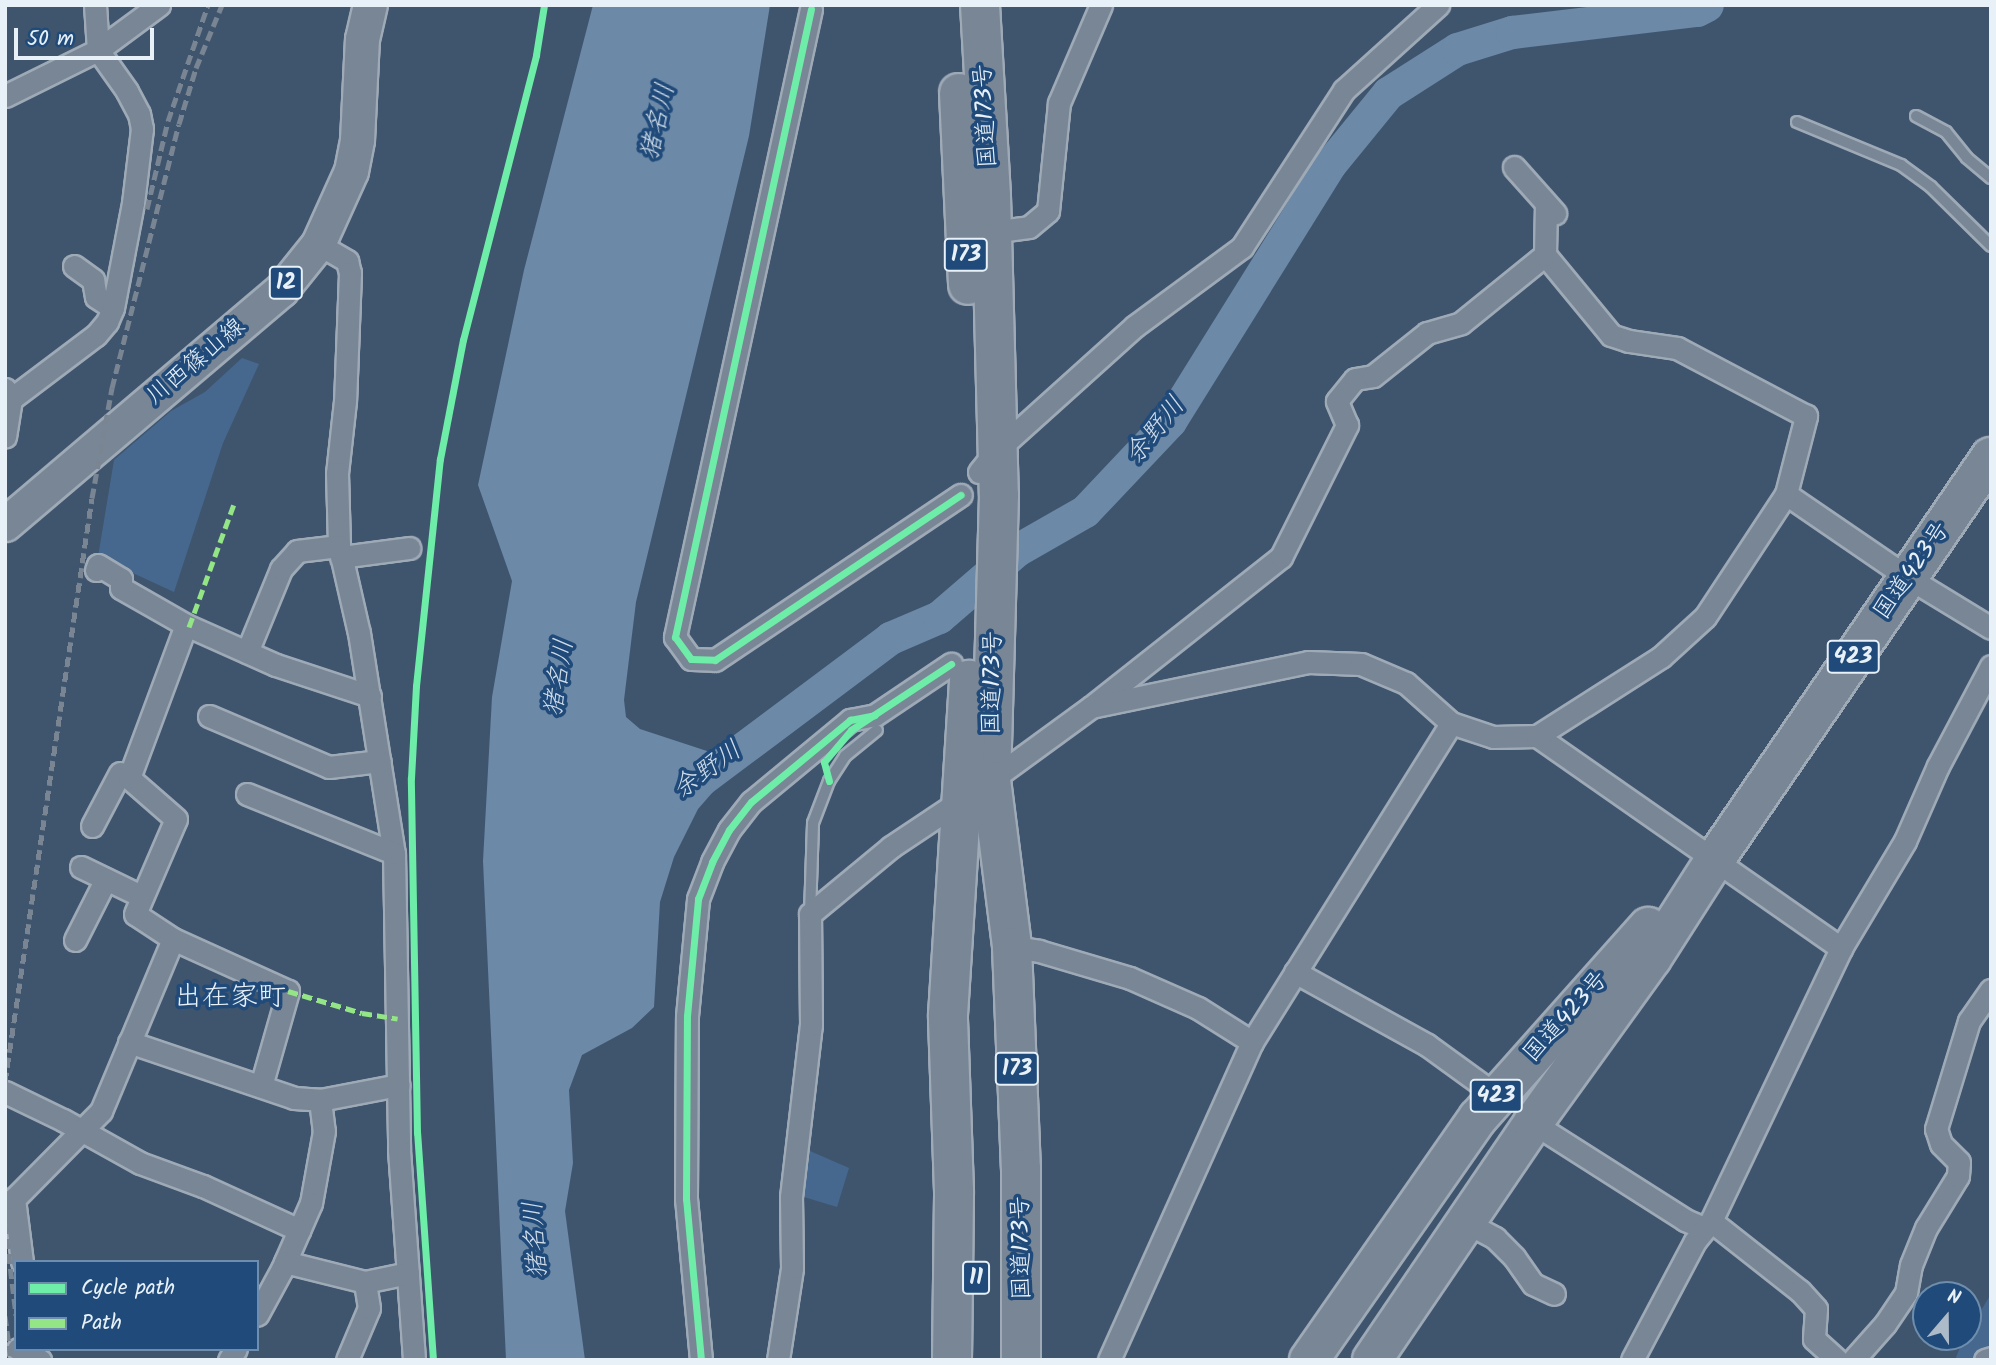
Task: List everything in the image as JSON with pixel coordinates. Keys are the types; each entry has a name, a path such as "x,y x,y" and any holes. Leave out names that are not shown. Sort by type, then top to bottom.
{"highway":[{"name":"国道173号","path":"955,5 978,233"},
{"name":"国道173号","path":"952,1360 954,1204 948,1016 976,803 972,641 983,483 978,233 980,5"},
{"name":"国道423号","path":"1372,1360 1533,1123 1651,958 1716,858 1991,457"},
{"name":"国道173号","path":"976,803 1012,947 1021,1170 1021,1360"},
{"path":"976,803 992,896 988,1197 1000,1360"},
{"name":"国道423号","path":"1309,1360 1496,1095 1696,873 1716,858"},
{"path":"1352,1360 1557,1066 1651,958"},
{"path":"1333,1360 1494,1128 1578,1018 1591,990"},
{"name":"11","path":"974,1360 988,1197"}],"main road":[{"name":"川西篠山線","path":"9,514 281,290 318,244 351,171 356,139 362,40 370,5"}],"street":[{"path":"5,437 8,394 96,335 107,323 113,308 134,203 142,128 139,114 127,91 97,50 95,5"},
{"path":"5,96 97,50 159,5"},
{"path":"978,233 1029,228 1048,211 1059,103 1101,5"},
{"path":"811,9 675,637 691,659 715,660 983,483 1135,326 1242,247 1344,90 1438,5"},
{"path":"778,1360 792,1268 792,1197 811,1025 810,914 891,847 976,803 1091,707 1281,557 1347,425 1336,401 1355,379 1373,376 1427,333 1461,323 1545,255 1553,211 1514,167"},
{"path":"318,244 347,261 350,273 345,401 337,474 340,552 370,696 394,853 399,1150 414,1360"},
{"path":"1091,707 1308,662 1361,664 1406,683 1451,723 1493,737 1538,736 1661,657 1705,617 1786,494 1806,416 1677,348 1629,341 1611,335 1545,255"},
{"path":"74,266 93,280 96,297 113,308"},
{"path":"1786,494 1907,577 1991,628"},
{"path":"247,653 281,569 297,551 340,552 409,548"},
{"path":"96,570 98,565 121,579 121,588 186,625 247,653 370,696"},
{"path":"92,826 186,625"},
{"path":"701,1360 687,1199 687,1016 698,899 712,862 729,830 751,802 850,720 875,715 972,641"},
{"path":"1632,1360 1707,1224 1841,948 1905,841 1938,766 1991,666"},
{"path":"209,716 329,767 380,761"},
{"path":"1109,1360 1252,1042 1451,723"},
{"path":"1538,736 1841,948"},
{"path":"117,771 176,819 135,914 173,939 288,991 261,1087"},
{"path":"247,794 394,853"},
{"path":"81,867 141,896"},
{"path":"75,940 106,879"},
{"path":"22,1260 14,1199 80,1129 101,1111 173,939"},
{"path":"1012,947 1038,951 1130,978 1198,1008 1252,1042"},
{"path":"1295,972 1427,1045 1496,1095"},
{"path":"1853,1360 1885,1324 1906,1293 1911,1265 1926,1228 1958,1176 1959,1162 1941,1144 1936,1129 1969,1021 1991,990"},
{"path":"129,1042 294,1098 320,1100 399,1084"},
{"path":"5,1092 80,1129 140,1163 203,1186 299,1230"},
{"path":"259,1311 285,1262 311,1203 324,1131 320,1100"},
{"path":"1533,1123 1685,1220 1707,1224 1800,1291 1816,1309 1814,1339 1837,1360"},
{"path":"1467,1223 1495,1238 1514,1257 1533,1284 1554,1294"},
{"path":"285,1262 365,1282 408,1273"},
{"path":"347,1360 369,1308 365,1282"},
{"path":"1985,1360 1991,1358"}],"lane":[{"path":"1916,116 1946,132 1967,158 1991,178"},
{"path":"1797,122 1901,165 1931,187 1991,246"},
{"path":"810,914 809,871 813,823 829,781 845,755 877,730"}],"shaded area":[{"path":"242,358 259,364 223,443 174,592 98,557 114,460 171,411 205,392"},
{"path":"810,1151 849,1168 837,1207 804,1197"},
{"path":"1991,1294 1991,1360 1955,1360 1959,1351 1982,1351 1982,1309"}],"water":[{"name":"猪名川","path":"593,5 770,5 749,136 636,602 624,700 626,717 640,729 713,753 726,777 698,809 674,857 660,902 654,1007 632,1028 582,1055 569,1090 573,1163 565,1211 585,1360 506,1360 483,861 492,697 512,581 478,485 524,270"}],"waterway":[{"name":"余野川","path":"683,793 890,638 939,617 1017,550 1085,511 1170,421 1330,164 1388,93 1457,49 1512,32 1697,10 1707,5"}],"railway":[{"path":"147,209 168,121 208,5"},
{"path":"5,1082 92,498 112,388 179,124 196,68 222,5"},
{"path":"5,1224 14,1298"},
{"path":"5,1316 11,1360"}],"marked path":[{"path":"189,627 234,504"},
{"path":"288,991 362,1013 398,1019"}],"cycle path":[{"path":"433,1360 417,1133 411,778 416,686 440,459 463,340 536,55 544,5"},
{"path":"811,9 675,637 691,659 715,660 961,495"},
{"path":"829,781 824,762 851,730 951,664"},
{"path":"701,1360 686,1199 687,1016 698,899 712,862 729,830 751,802 850,720 875,715"}],"district":[{"name":"出在家町","path":"230,998"}]}
